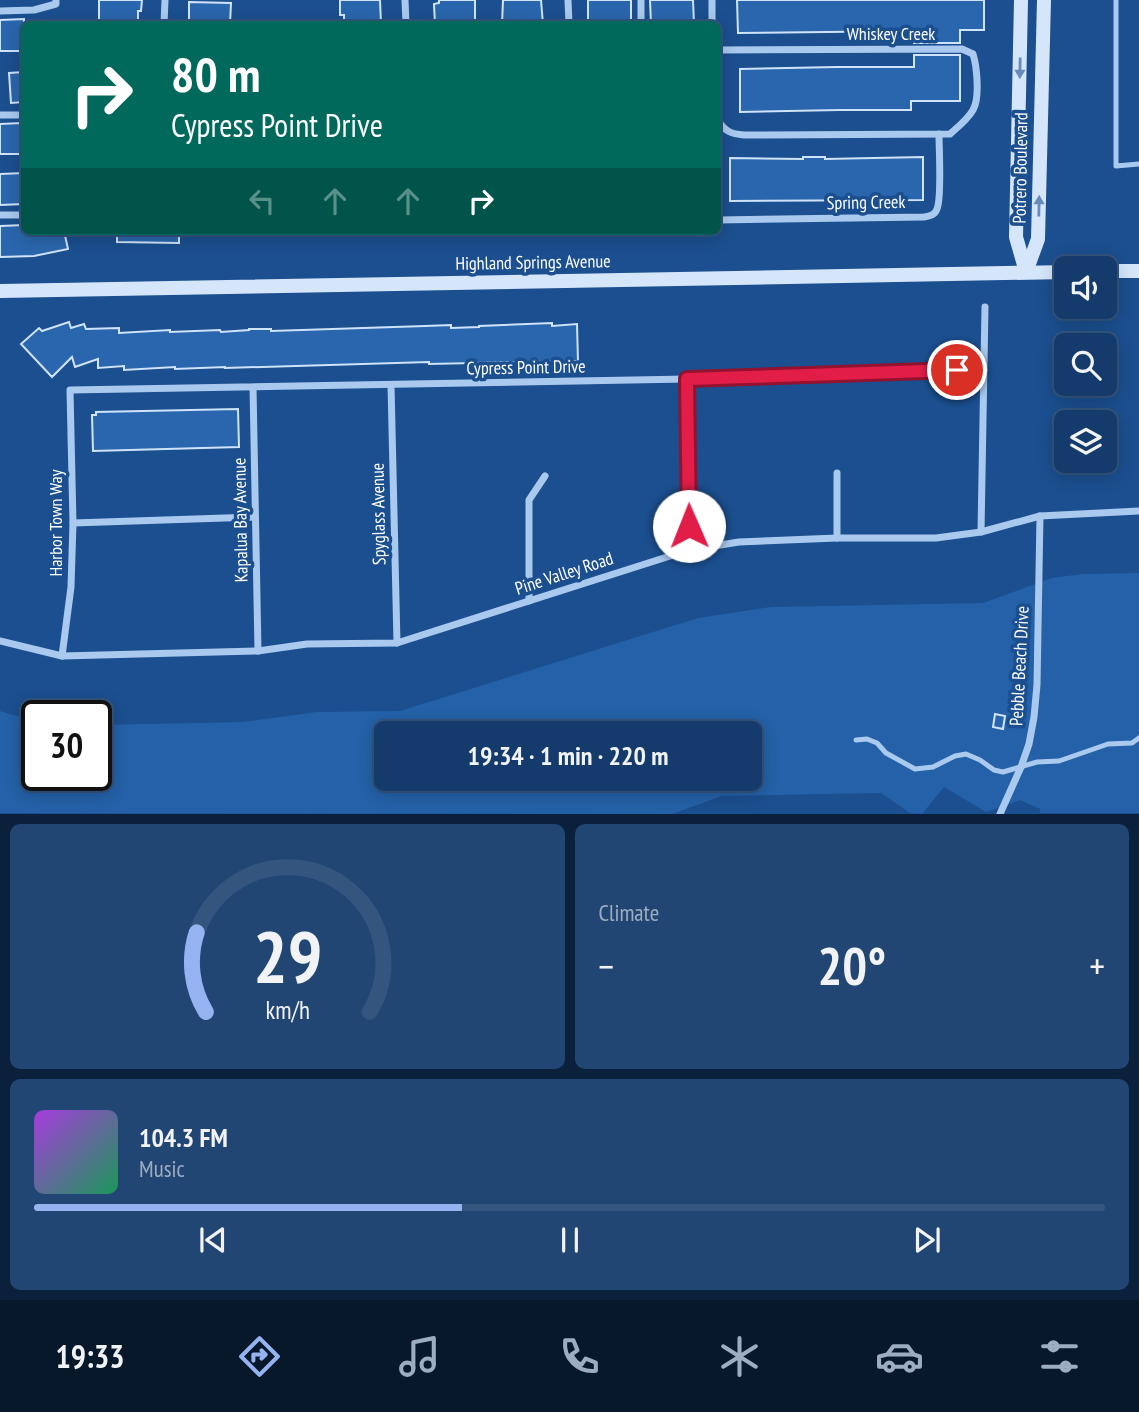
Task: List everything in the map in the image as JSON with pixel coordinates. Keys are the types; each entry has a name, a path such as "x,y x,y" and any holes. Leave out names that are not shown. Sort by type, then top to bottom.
{"street":[{"path":"164,21 165,0"},
{"path":"405,0 406,21"},
{"path":"568,0 569,21"},
{"path":"641,0 641,21"},
{"path":"712,0 712,21"},
{"name":"Potrero Boulevard","path":"1021,0 1016,237 1027,272"},
{"name":"Potrero Boulevard","path":"1027,272 1038,239 1044,0"},
{"path":"0,10 34,10 56,2"},
{"name":"Whiskey Creek","path":"721,50 968,50 976,62 976,104 973,111 950,134 939,134"},
{"path":"0,115 21,115"},
{"path":"721,125 734,134 744,135 939,134"},
{"name":"Spring Creek","path":"721,220 923,218 933,215 939,203 939,134"},
{"path":"0,215 21,215"},
{"path":"1117,271 1139,271"},
{"name":"Highland Springs Avenue","path":"0,291 1054,272"},
{"path":"981,532 985,307"},
{"name":"Cypress Point Drive","path":"70,390 687,379 984,370"},
{"path":"687,379 689,550"},
{"name":"Spyglass Avenue","path":"391,385 397,643"},
{"name":"Kapalua Bay Avenue","path":"253,387 258,651"},
{"name":"Harbor Town Way","path":"62,656 71,587 73,523 70,390"},
{"path":"837,473 837,538"},
{"path":"530,601 529,499 545,476"},
{"name":"Pine Valley Road","path":"0,642 62,656 258,651 307,644 397,643 689,550 739,542 936,538 981,532 1040,516 1139,511"},
{"name":"Pebble Beach Drive","path":"1000,814 1021,767 1034,717 1040,516"},
{"path":"73,523 255,517"}],"lane":[{"path":"1116,0 1116,166 1139,164"},
{"path":"856,740 867,739 877,743 886,753 915,769 933,767 965,754 998,772 1037,762 1059,761 1108,744 1132,743 1139,738"}],"shaded area":[{"path":"1139,573 1139,813 1040,813 1040,809 1020,800 986,812 944,787 922,814 910,813 881,793 722,796 672,814 0,813 0,711 21,717 21,791 112,791 112,725 243,722 317,712 400,711 698,618 771,607 983,603 1052,578 1082,574"}],"building":[{"path":"99,0 142,0 138,21 99,21"},
{"path":"340,0 380,0 381,21 344,21 344,15 340,15"},
{"path":"439,0 475,0 475,21 435,21 434,4 439,3"},
{"path":"503,0 541,0 543,21 502,21"},
{"path":"588,0 631,0 631,21 588,21"},
{"path":"650,0 693,0 694,21 651,21"},
{"path":"737,0 984,0 984,30 960,30 960,43 914,43 913,31 738,33"},
{"path":"189,2 231,3 230,21 189,21"},
{"path":"24,19 21,21 21,51 0,51 0,20"},
{"path":"914,55 960,55 960,101 911,101 911,110 740,112 740,69 914,67"},
{"path":"21,72 21,102 11,103 9,73"},
{"path":"21,123 21,154 0,154 0,124"},
{"path":"923,157 923,200 730,201 730,158"},
{"path":"21,173 21,204 0,205 0,174"},
{"path":"21,225 21,235 65,235 68,249 34,256 0,257 0,226"},
{"path":"117,235 179,235 179,243 117,242"},
{"path":"69,322 71,328 84,324 86,329 119,328 119,333 577,324 578,361 124,370 124,366 98,368 98,359 75,367 72,357 52,377 21,344 39,328 42,331"},
{"path":"238,409 239,447 93,451 92,415 96,415 96,412"},
{"path":"995,714 1005,716 1003,729 993,727"}],"route":[{"path":"689,526 687,379 957,370"}]}
